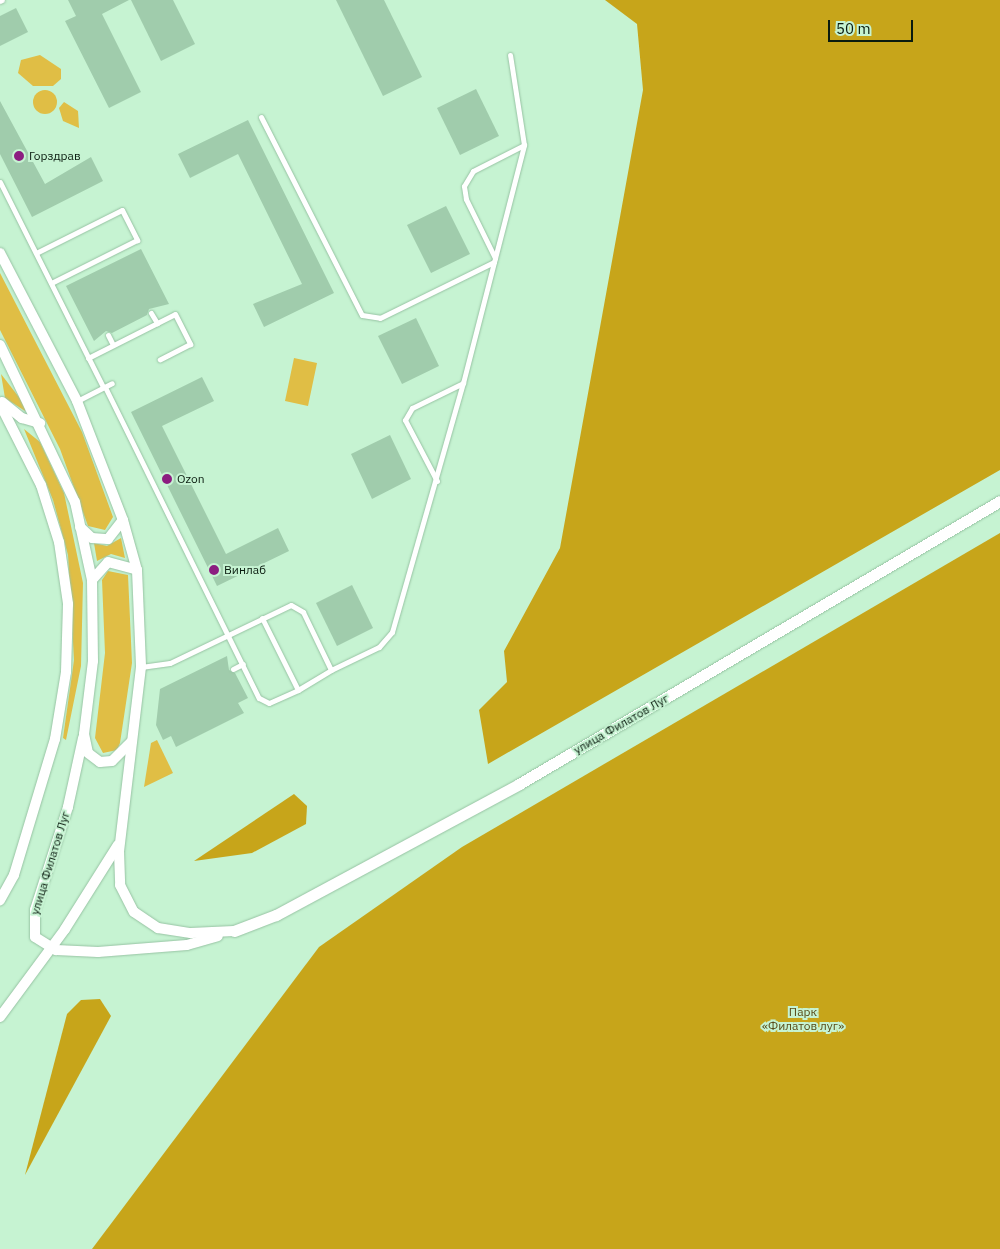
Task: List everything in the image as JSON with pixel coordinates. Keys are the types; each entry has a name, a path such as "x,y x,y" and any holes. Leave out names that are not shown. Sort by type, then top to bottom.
{"street":[{"name":"улица Филатов Луг","path":"0,253 77,401 124,520 137,570 141,667 121,842 120,885 134,912 158,928 191,933 234,931"},
{"path":"0,344 40,423 75,502 92,580 93,661 84,734 88,753 100,762 121,757 132,740"},
{"path":"0,399 22,418 40,423"},
{"path":"0,404 41,485 59,542 68,604 66,672 55,739 14,875 0,900"},
{"name":"улица Филатов Луг","path":"84,734 68,807 34,910 35,937 56,950 137,952 187,945 234,931 276,915 519,784 1000,501"},
{"path":"80,527 92,538 108,539 124,520"},
{"path":"92,580 108,562 137,570"},
{"path":"0,1017 65,930 121,842"}],"lane":[{"path":"0,182 242,664 266,703 298,690 332,670 379,647 396,625 464,383 524,145 510,55"},
{"path":"261,117 358,310 366,318 380,318 495,260"},
{"path":"495,260 466,199 464,186 473,171 524,145"},
{"path":"36,253 122,210 137,240 51,283"},
{"path":"151,313 157,323"},
{"path":"88,358 175,314 190,344 160,359"},
{"path":"108,335 113,345"},
{"path":"77,401 112,383"},
{"path":"437,481 405,420 412,408 464,383"},
{"path":"141,667 166,665 286,606 299,608 332,670"},
{"path":"262,618 298,690"},
{"path":"233,669 242,664"}],"shaded area":[{"path":"40,55 61,69 61,79 53,86 33,86 18,73 21,60"},
{"path":"45,90 54,93 57,102 54,111 45,114 36,111 33,102 36,93"},
{"path":"64,102 78,111 79,128 63,121 59,108"},
{"path":"0,273 82,432 113,517 105,530 88,526 60,449 0,330"},
{"path":"294,358 317,363 308,406 285,401"},
{"path":"1,374 25,405 25,411 5,398"},
{"path":"24,429 40,442 64,493 83,583 81,666 66,740 63,738 74,660 68,555 53,500"},
{"path":"121,538 125,558 111,554 97,561 94,543 107,546"},
{"path":"108,571 128,575 132,663 120,743 117,750 103,753 95,738 105,653 102,580"},
{"path":"157,740 173,773 144,787 151,743"}],"green space":[{"path":"605,0 1000,0 1000,470 488,764 479,710 507,682 504,651 560,548 643,90 637,24"},
{"name":"Парк «Филатов луг»","path":"1000,533 1000,1249 92,1249 319,947 462,847"},
{"path":"294,794 307,806 306,824 252,853 194,861"},
{"path":"100,999 111,1016 25,1175 67,1014 81,1000"}],"building":[{"path":"68,0 129,0 102,14 141,92 109,108 65,21 76,16"},
{"path":"131,0 173,0 195,44 161,61"},
{"path":"336,0 384,0 422,77 383,96"},
{"path":"16,8 28,32 0,46 0,16"},
{"path":"476,89 499,136 460,155 437,108"},
{"path":"0,101 45,184 91,157 103,181 32,217 0,154"},
{"path":"248,120 334,293 264,327 253,304 302,284 238,154 190,178 178,154"},
{"path":"446,206 470,254 431,273 407,225"},
{"path":"141,249 169,304 149,309 147,315 112,333 106,331 94,341 66,286"},
{"path":"416,318 439,366 402,384 378,336"},
{"path":"202,377 214,401 162,426 226,554 278,528 289,551 217,586 131,412"},
{"path":"390,435 411,479 372,499 351,454"},
{"path":"352,585 373,628 337,646 316,603"},
{"path":"227,656 229,670 235,673 248,698 238,703 244,713 176,747 171,736 163,740 156,725 160,689"}],"place":[{"name":"Горздрав","path":"19,156"},
{"name":"Ozon","path":"167,479"},
{"name":"Винлаб","path":"214,570"}]}
